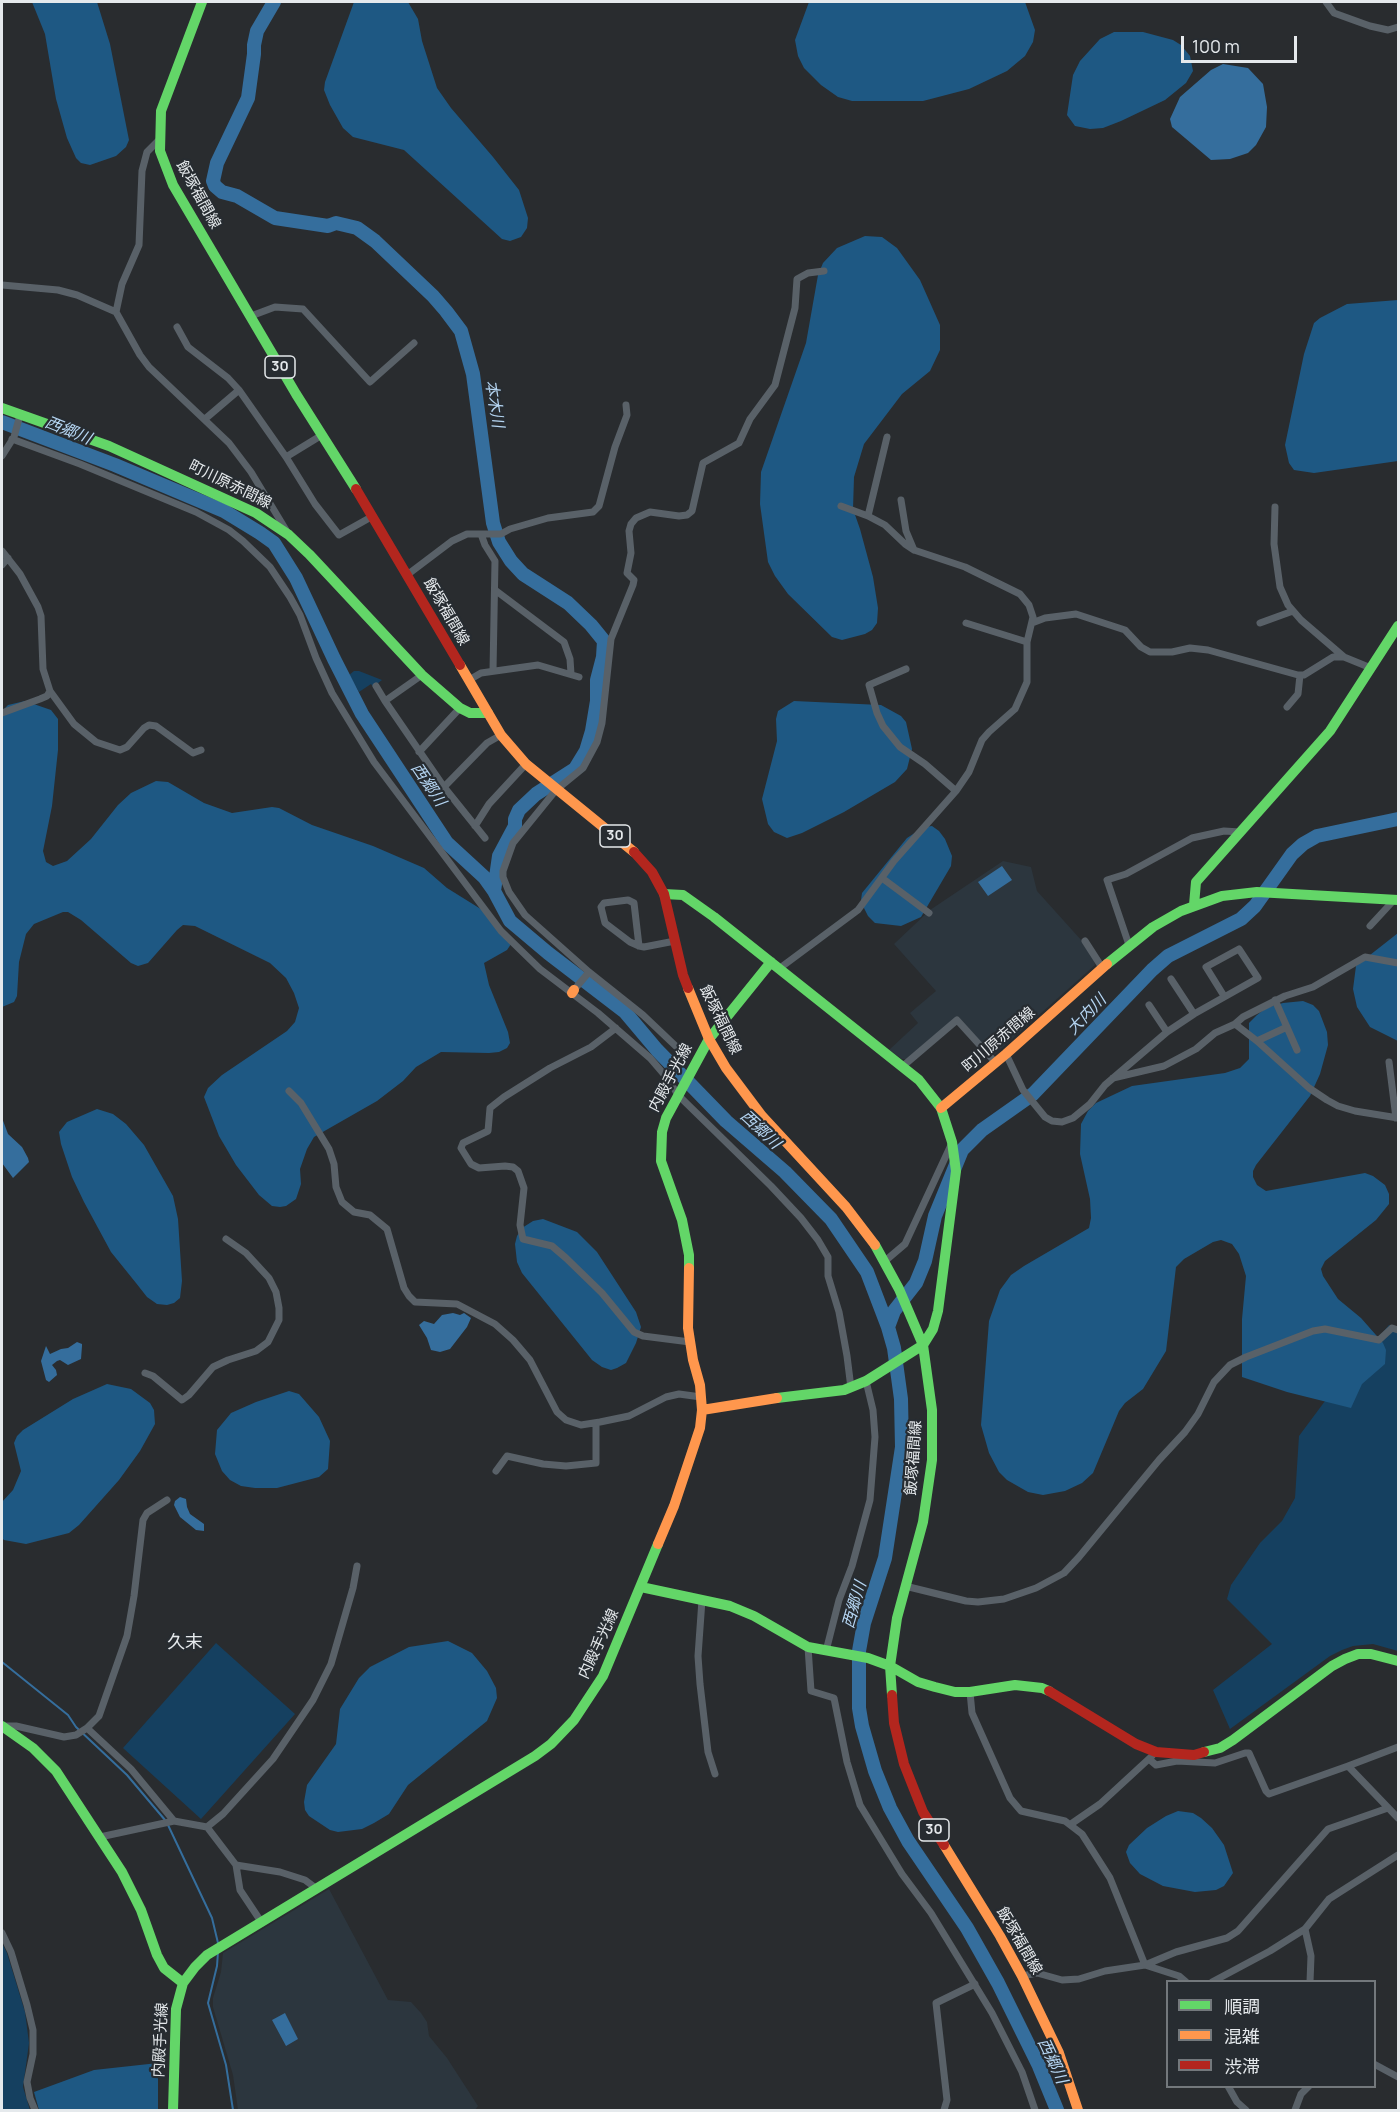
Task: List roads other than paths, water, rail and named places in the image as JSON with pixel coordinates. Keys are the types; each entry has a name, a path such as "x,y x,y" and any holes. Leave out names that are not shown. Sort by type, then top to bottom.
{"main road":[{"name":"飯塚福間線","path":"202,2 161,111 159,140 168,174 250,316 373,516 501,735 526,764 552,787 629,846 652,872 664,894 683,975 709,1039 726,1068 762,1116 846,1207 874,1243 907,1307 922,1345 932,1410 932,1460 923,1522 897,1618 890,1666 894,1723 912,1786 923,1812 1000,1936 1022,1976 1059,2053 1078,2110"},
{"name":"町川原赤間線","path":"2,408 19,418 109,446 256,513 289,535 309,554 356,607 422,675 460,708"},
{"path":"1194,905 1196,882 1330,731 1398,626"},
{"path":"460,708 470,713 488,713"},
{"name":"町川原赤間線","path":"941,1108 996,1063 1129,945 1153,927 1194,905 1222,896 1257,892 1396,900"},
{"path":"664,894 683,895 776,965 919,1080 941,1108 952,1142 956,1171 938,1311 933,1329 922,1345 907,1357 851,1388 702,1410"},
{"name":"内殿手光線","path":"173,2110 177,2009 183,1983 195,1967 207,1955 518,1767 551,1744 574,1720 603,1676 674,1506 700,1428 701,1396 690,1342 689,1255 682,1220 665,1176 660,1146 666,1118 709,1039 776,965"},
{"path":"641,1587 730,1606 808,1647 868,1658 890,1666 918,1682 955,1692 1015,1685 1042,1688 1056,1694 1152,1756 1194,1755 1220,1748 1332,1666 1345,1659 1358,1654 1371,1654 1398,1661"},
{"path":"2,1726 45,1758 100,1837 132,1892 164,1968 183,1983"}],"street":[{"path":"1326,2 1334,13 1370,26 1388,30 1398,27"},
{"path":"116,312 122,284 139,244 142,171 147,152 159,140"},
{"path":"683,1053 643,1015 588,973 525,915 514,901 503,877 513,843 552,787 583,768 597,742 602,723 611,639 634,580 627,573 631,553 628,531 631,524 636,518 650,512 679,516 687,515 692,511 704,463 739,443 750,419 776,385 795,308 797,279 808,273 824,271"},
{"path":"2,285 58,290 77,295 116,312 140,355 150,367 229,443 246,464 289,535"},
{"path":"250,316 274,307 303,309 370,382 414,343"},
{"path":"177,327 188,347 228,378 239,390 286,457 315,504 339,535 373,516"},
{"path":"205,420 239,390"},
{"path":"407,574 452,541 467,534 501,534 510,529 548,518 593,512 599,506 615,447 627,415 626,405"},
{"path":"2,456 13,438 19,418"},
{"path":"286,457 322,435"},
{"path":"868,516 887,437"},
{"path":"13,438 196,512 229,530 257,553 290,597 332,693 374,762 501,931 540,969 573,992 650,1058 679,1094 771,1186 818,1240 828,1257 828,1276 839,1312 851,1388"},
{"path":"901,500 906,531 914,550"},
{"path":"776,965 848,920 858,910 894,861 956,791 969,772 982,740 1015,709 1027,682 1027,642 1033,617 1029,605 1020,594 965,567 914,550 904,544 885,525 841,506"},
{"path":"1275,507 1274,544 1278,576 1288,605 1344,657 1371,668"},
{"path":"484,534 485,545 495,561 493,671"},
{"path":"2,550 20,574 38,606 44,654 43,669 50,691 74,724 96,742 120,750 127,747 149,725 156,726 192,753 201,750"},
{"path":"2,566 8,558"},
{"path":"495,590 564,642 570,659 571,674"},
{"path":"1260,623 1293,611"},
{"path":"1032,623 1064,614 1076,614 1125,630 1141,647 1150,652 1172,652 1191,648 1208,650 1300,675 1304,675 1333,657 1344,657"},
{"path":"966,623 1027,642"},
{"path":"469,680 481,673 538,665 579,677"},
{"path":"906,669 869,685 877,713 883,726 900,747 925,764 956,791"},
{"path":"385,701 422,675"},
{"path":"1287,707 1298,694 1300,675"},
{"path":"376,686 444,787 485,838"},
{"path":"2,712 47,696 50,691"},
{"path":"419,752 460,708"},
{"path":"444,787 487,742 501,735"},
{"path":"475,826 489,804 526,764"},
{"path":"1129,945 1107,880 1126,874 1192,838 1224,831 1240,832"},
{"path":"882,878 929,913"},
{"path":"639,946 634,903 628,900 604,903 601,907 605,923 630,942 639,946 644,947 675,941"},
{"path":"1370,926 1396,900"},
{"path":"1085,940 1103,969"},
{"path":"1006,1054 1023,1090 1045,1117 1052,1121 1062,1122 1073,1118 1090,1104 1101,1089 1167,1032 1224,996 1258,978 1239,949 1206,967 1224,996"},
{"path":"1113,1078 1164,1066 1196,1049 1243,1017 1275,1000 1313,987 1365,957 1398,963"},
{"path":"573,992 588,973"},
{"path":"1171,980 1194,1014"},
{"path":"1275,1000 1297,1050"},
{"path":"1149,1005 1167,1032"},
{"path":"903,1066 957,1020 996,1063"},
{"path":"1235,1024 1309,1088 1327,1100 1355,1111 1397,1118 1389,1062"},
{"path":"1257,1041 1287,1027"},
{"path":"616,1028 591,1047 550,1068 504,1097 490,1108 488,1131 463,1143 461,1148 471,1164 479,1168 505,1166 513,1167 518,1172 524,1188 520,1225 523,1239 552,1246 602,1293 634,1332 643,1336 690,1342"},
{"path":"289,1091 301,1103 329,1149 334,1164 336,1187 342,1202 354,1212 370,1215 387,1229 404,1287 409,1296 415,1302 424,1304 457,1304 495,1324 530,1360 557,1412 566,1420 581,1425 596,1423 629,1416 666,1396 679,1394 701,1396"},
{"path":"885,1261 905,1245 952,1142"},
{"path":"145,1373 153,1376 182,1400 213,1367 256,1352 268,1342 279,1320 276,1292 269,1278 246,1253 226,1239"},
{"path":"905,1586 978,1602 1004,1599 1036,1588 1064,1573 1078,1557 1185,1432 1198,1414 1214,1382 1230,1365 1313,1331 1325,1329 1378,1340 1392,1329 1398,1330"},
{"path":"830,1651 839,1600 852,1566 870,1500 875,1437 869,1380"},
{"path":"496,1471 507,1456 543,1464 566,1466 596,1463 596,1423"},
{"path":"2,1726 16,1726 64,1737 76,1735 99,1716 127,1636 134,1596 140,1528 152,1509 167,1500"},
{"path":"207,1827 223,1814 273,1759 313,1700 331,1664 357,1566"},
{"path":"702,1600 698,1656 700,1684 708,1752 715,1774"},
{"path":"808,1647 811,1691 834,1698 849,1771 860,1805 902,1874 931,1913 975,1984 1022,2072 1035,2110"},
{"path":"970,1692 972,1713 979,1732 1010,1798 1021,1810 1071,1824 1092,1848 1110,1878 1145,1965"},
{"path":"87,1728 131,1769 174,1821"},
{"path":"1071,1824 1100,1804 1152,1756 1156,1765 1177,1761 1215,1763 1249,1753 1269,1794 1398,1747"},
{"path":"1348,1766 1398,1818"},
{"path":"1022,1976 1037,1973 1062,1980 1079,1979 1106,1971 1145,1965 1176,1952 1227,1938 1238,1931 1328,1829 1388,1808"},
{"path":"100,1837 174,1821 207,1827 236,1865 240,1890 262,1923"},
{"path":"1216,1980 1305,1929 1329,1899 1398,1855"},
{"path":"236,1865 280,1872 305,1880 317,1889"},
{"path":"1305,1929 1311,1956 1310,1980"},
{"path":"2,1933 11,1952 33,2030 33,2054 27,2082 35,2110"},
{"path":"1145,1965 1179,1976 1184,1980"},
{"path":"944,2110 947,2100 936,2003 975,1984"},
{"path":"1376,2065 1398,2077"},
{"path":"1229,2088 1237,2102 1246,2110"},
{"path":"1295,2110 1302,2094 1308,2088"}],"waterway":[{"name":"本木川","path":"274,2 257,31 248,98 217,163 213,181 215,186 222,192 237,196 275,218 328,226 336,223 357,228 375,241 446,311 461,331 473,374 493,523 499,542 523,574 568,603 604,641 603,657 597,680 597,701 586,751 575,769 536,794 519,810 515,826 499,856 494,891"},
{"name":"西郷川","path":"2,422 115,465 224,511 274,543 296,578 362,714 447,843 484,877 510,921 625,1012 657,1050 726,1121 785,1172 831,1219 867,1272 894,1348 901,1399 902,1447 885,1558 864,1623 859,1651 859,1708 862,1726 875,1771 890,1808 908,1841 967,1928 998,1983 1039,2066 1057,2110"},
{"name":"大内川","path":"888,1327 894,1311 916,1283 925,1261 935,1216 962,1150 982,1130 1033,1094 1168,956 1241,919 1255,906 1292,854 1303,844 1317,836 1398,819"},
{"path":"2,1662 68,1715 76,1727 127,1775 165,1820"},
{"path":"168,1825 212,1918 218,1943"},
{"path":"218,1952 208,2003 226,2065 233,2110"}],"district":[{"name":"久末","path":"185,1643"}]}
